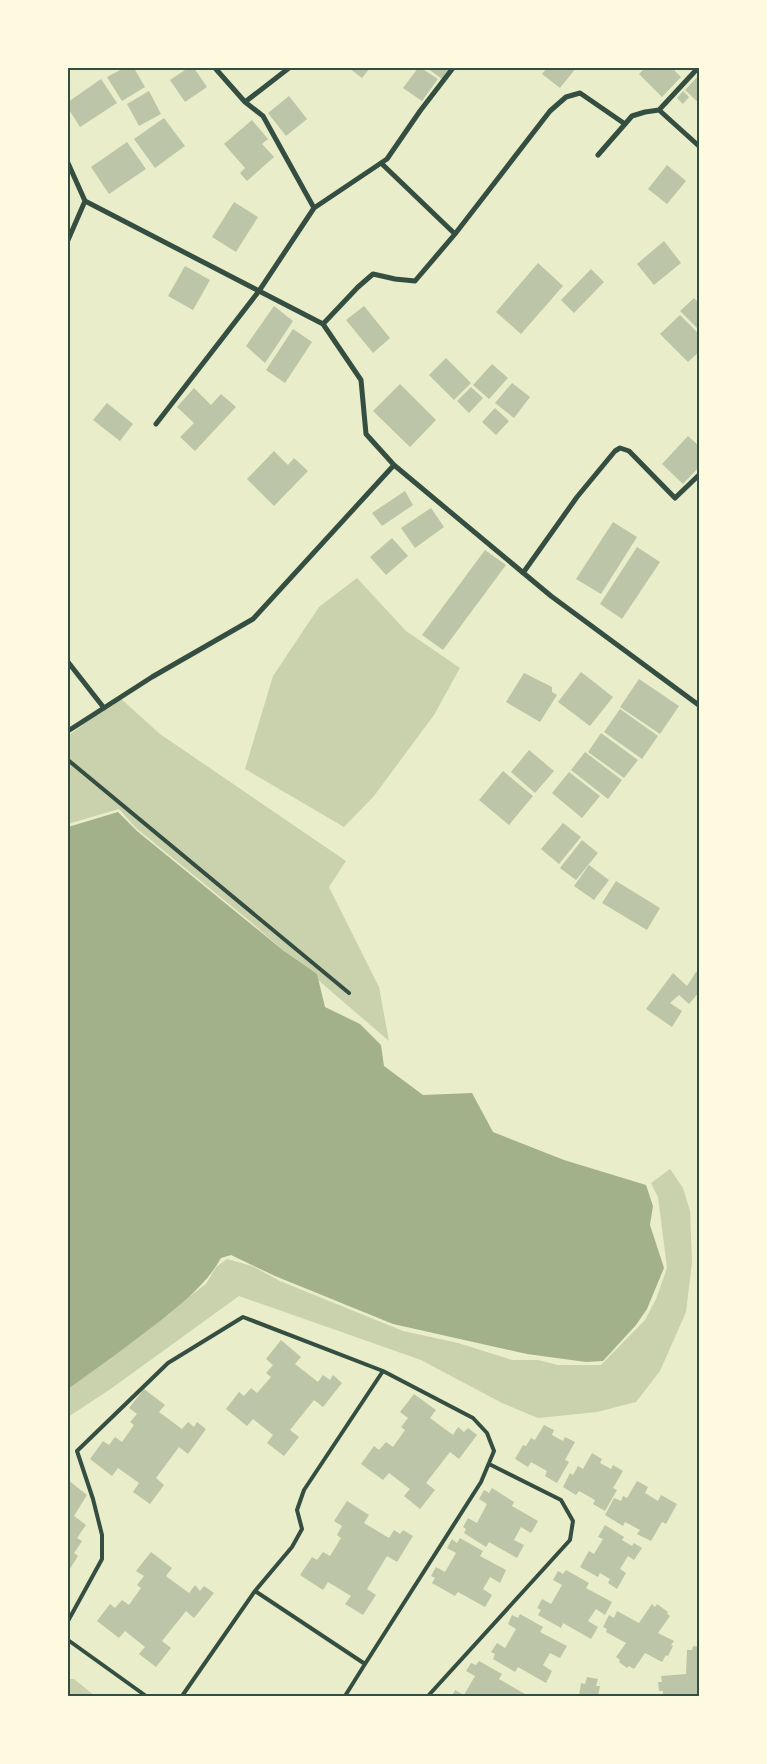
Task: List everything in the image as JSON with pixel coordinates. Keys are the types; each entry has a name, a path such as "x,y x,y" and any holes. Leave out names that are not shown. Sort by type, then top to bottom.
{"street":[{"path":"215,68 245,102 263,116 314,208"},
{"path":"245,102 289,68"},
{"path":"156,424 258,291 314,208 387,159 453,68"},
{"path":"598,155 632,116 660,110 698,68"},
{"path":"323,324 373,274 416,281 455,234 550,111 566,97 580,93 625,124"},
{"path":"660,110 700,147"},
{"path":"68,163 85,202 323,324 361,380 366,434 394,465 551,596 700,706"},
{"path":"382,163 455,234"},
{"path":"68,240 85,202"},
{"path":"523,573 577,497 615,451 620,448 630,451 675,498 700,474"},
{"path":"68,732 152,677 253,619 394,465"},
{"path":"68,662 104,708"}],"lane":[{"path":"68,760 349,993"},
{"path":"68,1621 102,1559 102,1535 93,1499 77,1452 168,1363 243,1317 384,1371 473,1418 487,1433 494,1451 481,1482 345,1696"},
{"path":"182,1696 255,1591 292,1547 302,1529 297,1510 304,1490 384,1371"},
{"path":"428,1696 570,1540 573,1521 562,1500 489,1464"},
{"path":"255,1591 365,1664"},
{"path":"68,1640 146,1696"}],"shaded area":[{"path":"357,578 406,631 460,668 434,715 374,796 344,827 245,769 273,676 319,607"},
{"path":"119,697 160,734 346,861 329,887 379,987 389,1041 246,918 136,828 119,809 68,824 68,736"},
{"path":"118,812 137,831 284,951 317,974 325,1007 360,1024 381,1045 384,1066 423,1095 472,1093 493,1132 564,1160 646,1185 653,1206 650,1225 664,1268 647,1309 636,1325 603,1361 586,1362 527,1354 393,1324 275,1276 231,1255 221,1258 201,1285 169,1314 68,1389 68,827"},
{"path":"670,1169 683,1188 690,1211 692,1262 686,1312 660,1371 636,1402 597,1412 538,1418 502,1403 421,1360 239,1296 112,1388 68,1417 68,1387 206,1284 216,1267 227,1259 252,1266 280,1281 403,1331 458,1343 512,1360 538,1360 558,1365 601,1365 645,1320 656,1299 667,1268 658,1197 651,1183"},
{"path":"68,1679 74,1679 95,1696 68,1696"}],"building":[{"path":"124,68 134,68 145,87 122,101 107,77"},
{"path":"188,68 194,68 207,87 185,102 170,80"},
{"path":"349,68 370,68 362,78"},
{"path":"418,68 438,79 422,101 403,88"},
{"path":"427,68 451,68 442,79"},
{"path":"547,68 576,68 560,88 542,74"},
{"path":"645,68 672,68 681,77 662,97 639,74"},
{"path":"697,77 700,80 700,104 685,90"},
{"path":"101,79 117,103 80,127 68,108 68,102"},
{"path":"149,91 161,114 139,126 127,104"},
{"path":"683,91 689,97 683,104 677,98"},
{"path":"289,96 307,119 286,136 268,113"},
{"path":"164,118 185,146 155,168 134,139"},
{"path":"252,120 268,139 262,144 274,157 247,181 240,173 245,168 224,144"},
{"path":"127,142 146,169 109,194 91,167"},
{"path":"667,165 686,181 667,204 648,189"},
{"path":"234,202 258,217 236,252 212,237"},
{"path":"664,241 681,263 654,285 637,264"},
{"path":"538,263 563,286 521,334 496,312"},
{"path":"185,266 210,280 193,310 168,296"},
{"path":"591,269 604,282 574,313 561,300"},
{"path":"694,298 700,304 700,331 680,311"},
{"path":"274,306 293,321 265,363 246,346"},
{"path":"364,306 390,338 373,353 346,320"},
{"path":"680,315 700,335 700,351 688,362 660,334"},
{"path":"293,329 312,342 285,383 266,370"},
{"path":"446,358 471,383 454,400 429,375"},
{"path":"492,364 508,378 489,399 473,385"},
{"path":"512,383 530,397 514,418 495,403"},
{"path":"400,384 436,420 410,447 373,411"},
{"path":"471,387 483,398 469,413 457,401"},
{"path":"194,388 211,405 221,394 236,407 195,451 180,437 194,423 177,407"},
{"path":"107,403 133,424 120,441 93,420"},
{"path":"495,408 509,421 496,435 482,422"},
{"path":"688,436 700,447 700,466 683,484 662,464"},
{"path":"274,451 288,465 294,458 308,471 274,506 247,479"},
{"path":"405,491 413,505 382,526 372,513"},
{"path":"431,508 444,527 415,548 401,528"},
{"path":"613,522 637,537 601,594 576,579"},
{"path":"392,538 408,556 386,575 370,557"},
{"path":"637,547 660,562 622,619 600,604"},
{"path":"485,550 506,565 443,650 422,635"},
{"path":"581,672 613,697 590,726 558,702"},
{"path":"524,673 552,687 552,692 557,695 540,722 506,702"},
{"path":"639,679 679,706 660,734 620,707"},
{"path":"620,709 658,736 642,759 604,732"},
{"path":"601,733 638,760 624,778 588,752"},
{"path":"529,750 554,771 535,793 511,772"},
{"path":"585,752 622,780 608,799 571,770"},
{"path":"503,771 533,796 509,825 479,800"},
{"path":"569,772 600,796 582,818 552,793"},
{"path":"563,823 581,837 559,864 541,849"},
{"path":"582,840 598,853 576,880 560,868"},
{"path":"589,865 609,880 594,900 574,886"},
{"path":"616,881 660,908 647,930 602,903"},
{"path":"696,972 700,974 700,991 689,1004 679,995 670,1003 682,1011 672,1027 646,1009 673,973 687,986"},
{"path":"281,1340 301,1357 295,1364 318,1382 323,1375 330,1380 333,1375 342,1383 323,1407 314,1400 290,1430 299,1437 284,1456 267,1443 273,1435 253,1419 247,1426 226,1409 239,1392 244,1396 251,1388 257,1393 271,1377 266,1373 273,1365 266,1359"},
{"path":"144,1389 165,1405 159,1412 182,1429 188,1422 194,1427 197,1422 206,1429 188,1454 179,1447 156,1478 164,1485 150,1504 133,1492 139,1483 118,1468 112,1476 90,1459 103,1441 109,1445 115,1437 122,1442 134,1425 130,1422 137,1414 129,1408"},
{"path":"414,1394 436,1410 430,1418 453,1435 458,1427 464,1432 468,1428 477,1435 459,1459 450,1452 426,1483 435,1490 420,1509 404,1496 410,1489 389,1473 383,1480 361,1464 374,1446 379,1450 386,1442 393,1447 405,1430 401,1427 408,1418 400,1412"},
{"path":"544,1425 554,1430 552,1435 563,1441 565,1437 575,1442 565,1460 569,1462 557,1483 545,1476 547,1471 531,1462 528,1467 515,1459 523,1445 526,1446 531,1438 535,1440"},
{"path":"592,1453 602,1459 600,1463 611,1469 613,1465 623,1471 613,1488 617,1490 605,1511 593,1504 595,1500 579,1491 576,1495 563,1487 570,1473 573,1475 578,1466 583,1469"},
{"path":"68,1480 87,1495 74,1516 86,1525 77,1538 82,1541 74,1553 78,1556 68,1572"},
{"path":"637,1481 648,1487 645,1493 658,1501 661,1495 677,1504 666,1524 662,1522 651,1541 637,1534 640,1530 625,1522 623,1526 605,1515 614,1498 621,1501 623,1496 627,1498"},
{"path":"492,1488 514,1502 512,1506 538,1521 531,1533 521,1527 514,1540 524,1545 517,1558 489,1542 486,1547 464,1533 466,1529 463,1527 468,1518 477,1523 487,1504 479,1499 484,1490 489,1493"},
{"path":"347,1501 369,1515 364,1523 389,1538 394,1530 400,1534 403,1530 413,1536 397,1562 387,1556 367,1589 376,1595 363,1615 345,1604 351,1596 328,1582 323,1590 300,1575 312,1557 317,1560 323,1552 330,1556 341,1538 337,1535 342,1526 334,1521"},
{"path":"605,1525 624,1537 622,1540 632,1546 634,1543 642,1548 634,1560 628,1556 620,1569 626,1573 617,1589 608,1583 610,1579 600,1573 598,1577 580,1567 589,1551 594,1554 603,1539 598,1537"},
{"path":"460,1538 483,1551 480,1556 506,1570 500,1583 490,1577 483,1589 492,1595 485,1607 458,1592 455,1596 432,1583 435,1578 431,1576 436,1567 445,1572 456,1553 447,1548 452,1539 457,1543"},
{"path":"151,1552 172,1568 166,1576 189,1593 195,1585 200,1591 204,1586 214,1593 194,1618 186,1611 162,1641 171,1648 156,1667 139,1654 145,1647 125,1631 119,1638 97,1621 110,1604 115,1608 122,1600 129,1605 141,1588 137,1585 144,1576 136,1571"},
{"path":"566,1570 589,1583 586,1588 612,1602 605,1615 596,1609 588,1621 598,1627 591,1639 563,1623 561,1628 538,1615 541,1610 537,1608 542,1599 551,1604 562,1585 553,1580 558,1571 563,1574"},
{"path":"652,1604 655,1607 657,1604 668,1612 667,1614 670,1616 658,1633 674,1641 671,1645 673,1646 668,1656 666,1655 662,1662 645,1653 634,1669 629,1666 627,1668 616,1657 626,1643 606,1632 607,1629 603,1627 609,1615 614,1618 617,1611 639,1623"},
{"path":"520,1614 543,1627 540,1632 567,1646 560,1658 550,1653 543,1665 552,1671 546,1683 518,1667 515,1672 493,1659 495,1654 491,1652 497,1643 505,1648 516,1629 508,1624 512,1615 518,1618"},
{"path":"693,1646 700,1647 700,1686 698,1686 697,1696 681,1696 681,1694 663,1695 663,1691 659,1691 658,1682 662,1682 661,1676 686,1674 687,1650 692,1650"},
{"path":"479,1661 502,1674 499,1679 525,1694 524,1696 452,1696 455,1690 464,1695 475,1676 466,1671 471,1663 476,1665"},
{"path":"587,1677 598,1679 596,1686 600,1686 598,1696 579,1696 581,1683 585,1684"}]}
